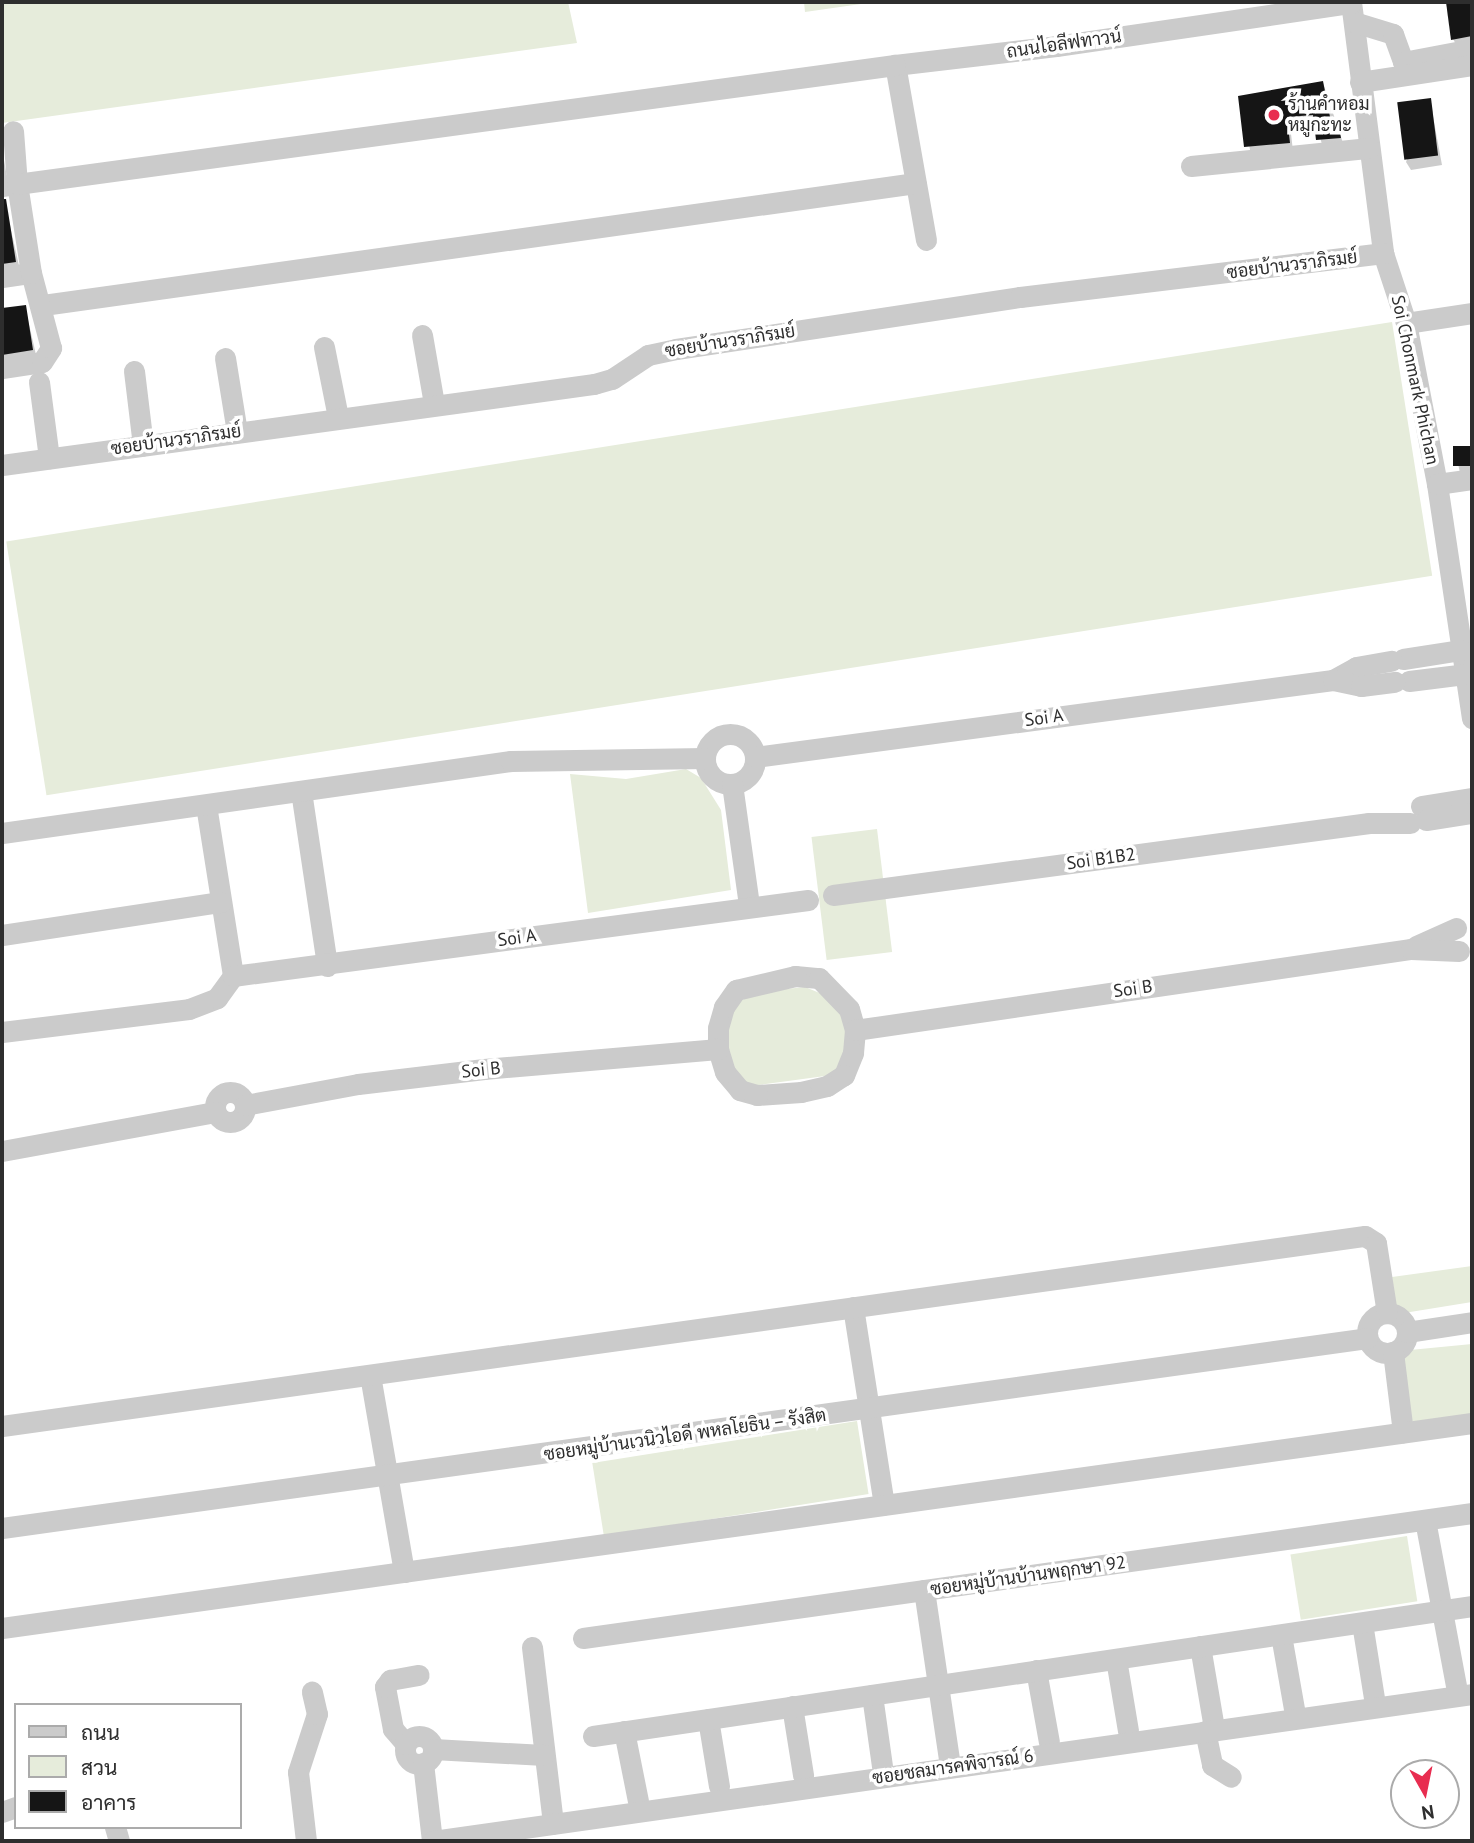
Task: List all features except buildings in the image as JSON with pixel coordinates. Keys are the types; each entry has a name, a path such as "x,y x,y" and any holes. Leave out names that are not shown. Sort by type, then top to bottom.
{"street":[{"path":"1352,9 1393,34 1403,62 1472,49"},
{"name":"ถนนไอลีฟทาวน์","path":"9,185 895,65 1352,9"},
{"name":"Soi Chonmark Phichan","path":"1352,9 1383,254 1406,323 1465,624 1461,650 1472,718"},
{"path":"895,65 926,240"},
{"path":"1360,82 1472,65"},
{"path":"2,368 42,362 49,356 43,305 31,273 9,185 13,131"},
{"path":"1191,166 1369,149"},
{"path":"43,305 916,183"},
{"name":"ซอยบ้านวราภิรมย์","path":"2,465 594,384 612,379 648,355 676,349 1020,298 1383,254"},
{"path":"2,277 31,273"},
{"path":"1406,323 1472,313"},
{"path":"422,335 434,404"},
{"path":"324,347 338,417"},
{"path":"225,358 237,432"},
{"path":"134,371 143,445"},
{"path":"38,382 50,458"},
{"path":"1437,484 1472,479"},
{"name":"Soi A","path":"1333,680 1356,667 1461,650"},
{"name":"Soi A","path":"755,757 1333,680 1361,686 1402,682 1468,682"},
{"path":"726,735 742,737 755,757 747,778 732,784 710,774 705,758 711,743 726,735"},
{"path":"2,833 511,761 705,758"},
{"path":"732,784 749,905"},
{"path":"301,791 327,965"},
{"name":"Soi B1B2","path":"833,895 1369,823 1416,814 1472,798"},
{"path":"2,1032 189,1009 217,999 233,976 206,805"},
{"name":"Soi B1B2","path":"1416,814 1472,813"},
{"name":"Soi A","path":"233,976 749,905 808,900"},
{"path":"2,936 221,902"},
{"name":"Soi B","path":"1411,949 1466,926"},
{"name":"Soi B","path":"855,1030 1411,949 1459,951"},
{"path":"775,978 819,978 849,1009 855,1030 853,1053 844,1075 827,1086 801,1092 757,1095 740,1090 725,1072 718,1049 718,1028 736,990 775,978"},
{"name":"Soi B","path":"2,1151 215,1112 231,1122 240,1118 245,1105 358,1084 718,1049"},
{"path":"2,1426 1366,1236 1376,1244 1387,1314"},
{"path":"853,1307 884,1505"},
{"path":"1387,1314 1402,1320 1407,1332 1403,1345 1393,1352 1374,1349 1367,1338 1372,1320 1387,1314"},
{"path":"1407,1332 1472,1322"},
{"name":"ซอยหมู่บ้านเวนิวไอดี พหลโยธิน – รังสิต","path":"2,1528 869,1410 1367,1338"},
{"path":"1393,1352 1402,1432"},
{"path":"370,1375 404,1572"},
{"path":"2,1628 1472,1423"},
{"name":"ซอยหมู่บ้านบ้านพฤกษา 92","path":"583,1638 1472,1513"},
{"path":"1425,1520 1442,1611 1464,1690"},
{"path":"924,1590 949,1760"},
{"path":"593,1736 1472,1606"},
{"path":"1362,1623 1374,1698"},
{"path":"1280,1634 1294,1709"},
{"path":"1200,1646 1212,1765 1231,1777"},
{"path":"532,1647 553,1824"},
{"path":"1116,1659 1128,1731"},
{"path":"1036,1670 1049,1742"},
{"path":"419,1675 390,1680 385,1687 393,1730 406,1744 411,1761 428,1756 544,1755"},
{"name":"ซอยชลมารคพิจารณ์ 6","path":"437,1841 1464,1690"},
{"path":"306,1841 298,1772 317,1714 312,1692"},
{"path":"872,1695 882,1766"},
{"path":"792,1706 803,1775"},
{"path":"708,1719 719,1786"},
{"path":"624,1731 638,1801"},
{"path":"428,1756 437,1841"}],"green space":[{"path":"2,2 568,2 577,43 2,123"},
{"path":"804,2 875,2 805,12"},
{"path":"1392,322 1432,576 46,795 6,541"},
{"path":"686,769 701,778 721,810 731,890 588,913 570,774 626,779"},
{"path":"877,829 892,952 827,960 811,837"},
{"path":"805,987 827,996 850,1023 840,1074 750,1086 728,1067 723,1021 736,1002 767,991"},
{"path":"1472,1266 1472,1302 1404,1313 1396,1308 1392,1277"},
{"path":"1472,1344 1472,1416 1419,1424 1410,1420 1401,1355 1410,1350"},
{"path":"857,1421 869,1494 604,1536 592,1463"},
{"path":"1407,1536 1417,1601 1301,1620 1290,1554"}],"place":[{"name":"ร้านคำหอม หมูกะทะ","path":"1274,115"}]}
